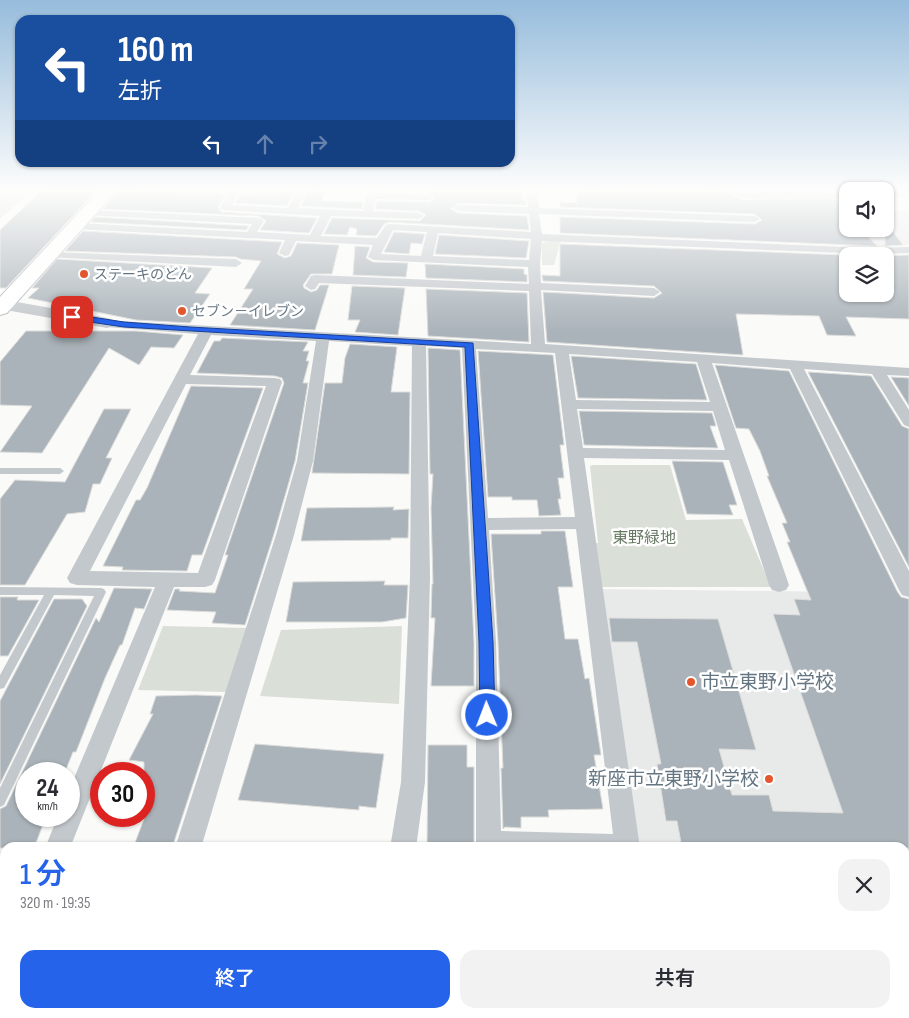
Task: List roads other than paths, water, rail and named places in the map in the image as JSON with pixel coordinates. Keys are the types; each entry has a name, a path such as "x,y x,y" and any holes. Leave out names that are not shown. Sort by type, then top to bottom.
{"main road":[{"path":"1,306 67,238"}],"street":[{"path":"193,244 198,238"},
{"path":"285,238 380,242"},
{"path":"285,254 292,238"},
{"path":"383,238 374,257 426,259 512,238"},
{"path":"426,259 431,238"},
{"path":"455,238 534,264"},
{"path":"537,238 534,264 538,348"},
{"path":"549,238 870,251 909,250"},
{"path":"51,255 236,263"},
{"path":"311,286 315,279 589,289 648,295"},
{"path":"589,289 589,302"},
{"path":"1,306 107,323 206,331 538,348 909,372"},
{"path":"181,379 276,382 205,580 77,578 206,331"},
{"path":"190,842 285,534 302,470 323,337"},
{"path":"404,842 413,782 420,577 418,343"},
{"path":"470,345 486,642 490,842"},
{"path":"562,350 626,842"},
{"path":"703,359 779,585"},
{"path":"795,365 909,590"},
{"path":"877,370 907,416"},
{"path":"569,404 720,408"},
{"path":"575,453 735,454"},
{"path":"480,524 584,524"},
{"path":"59,842 167,580"}],"lane":[{"path":"0,470 60,471"},
{"path":"0,591 101,592 0,801"},
{"path":"0,685 51,591"}],"place":[{"name":"ステーキのどん","path":"84,274"},
{"name":"セブン－イレブン","path":"182,311"},
{"name":"市立東野小学校","path":"691,682"},
{"name":"新座市立東野小学校","path":"769,779"}],"park label":[{"name":"東野緑地","path":"644,538"}]}
